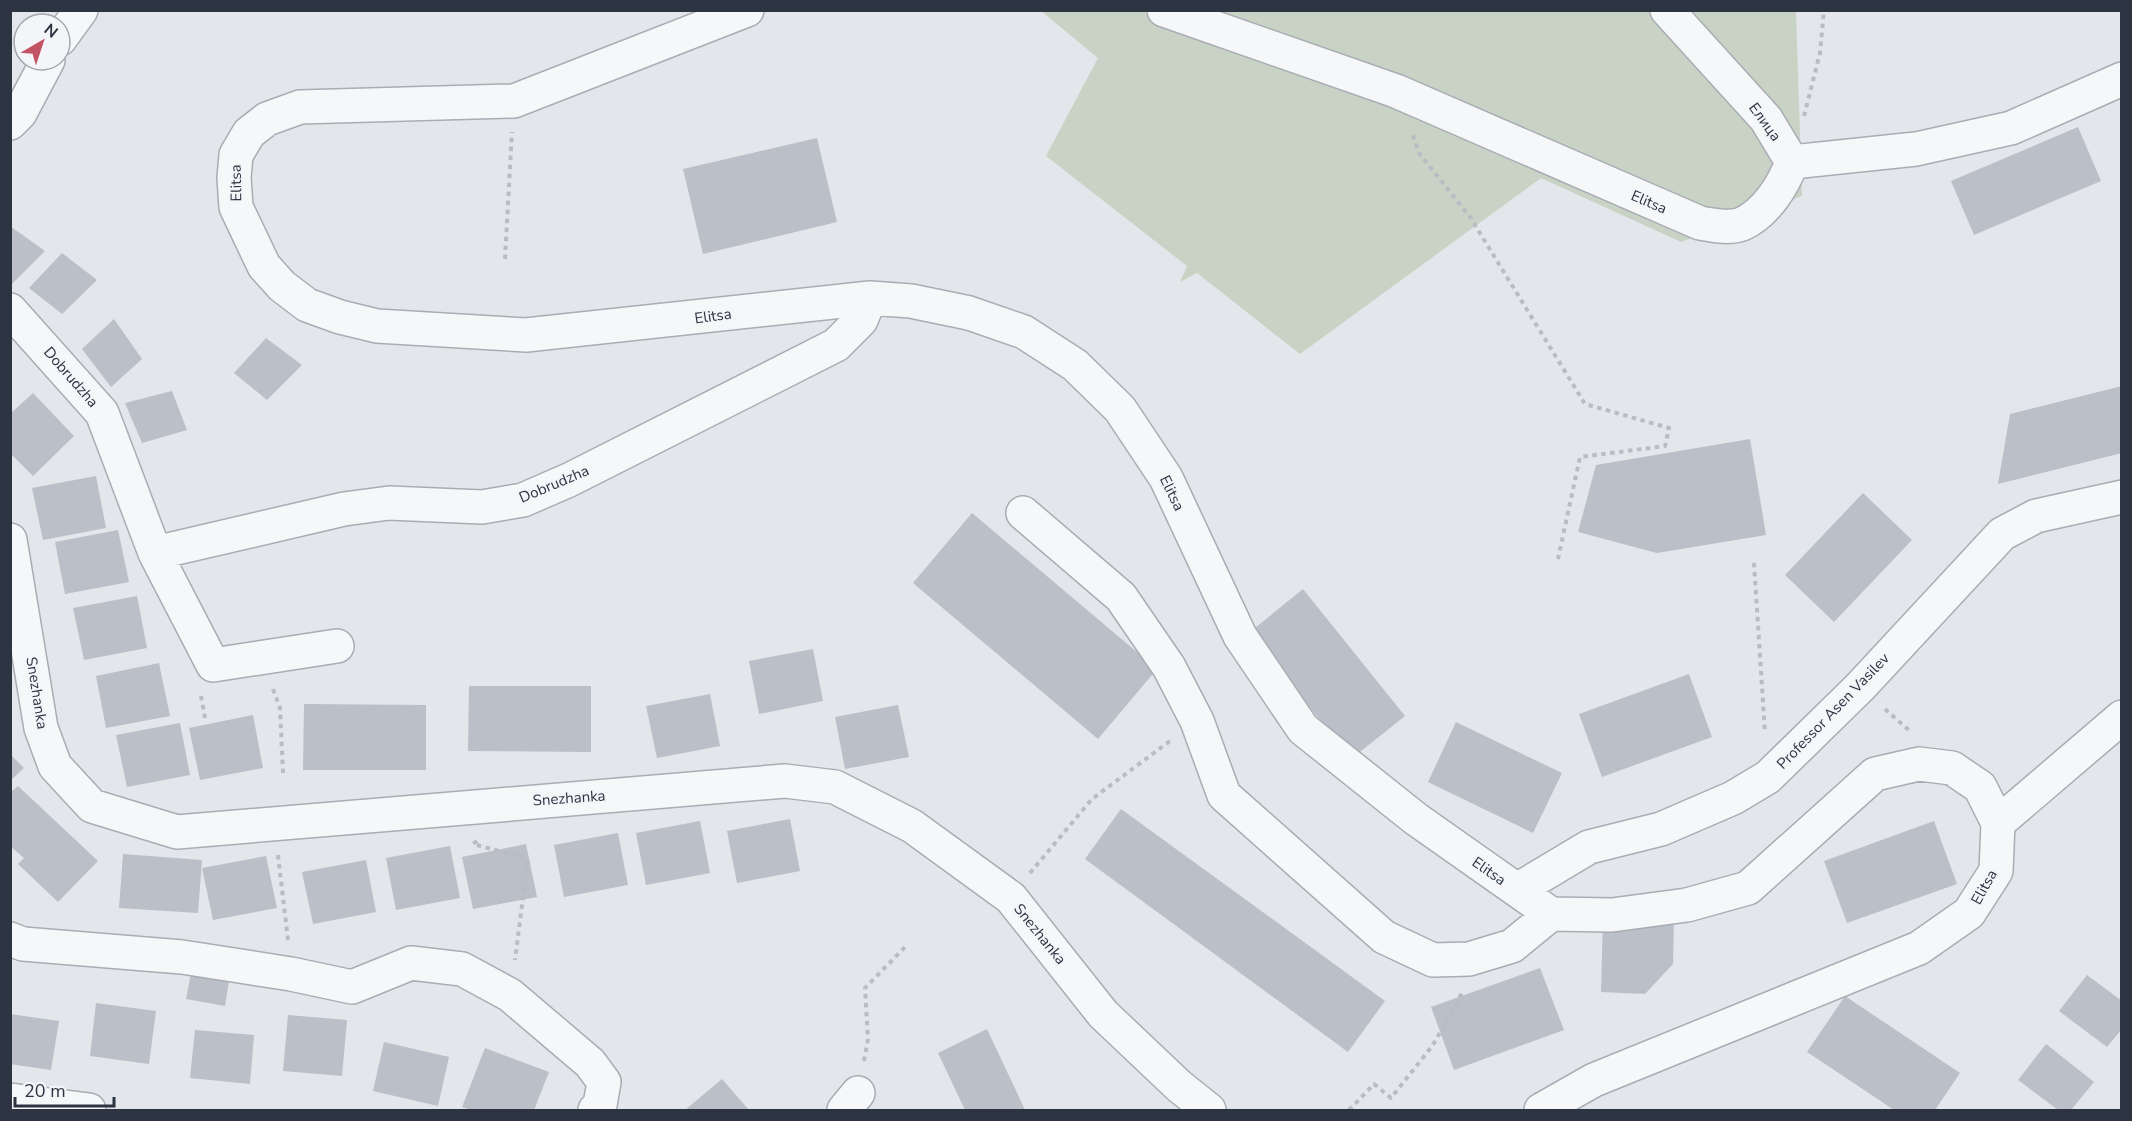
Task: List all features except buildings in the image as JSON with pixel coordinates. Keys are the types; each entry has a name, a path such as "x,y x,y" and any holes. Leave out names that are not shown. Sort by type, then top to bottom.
{"street":[{"path":"72,22 81,10"},
{"name":"Elitsa","path":"747,10 514,101 300,107 267,118 249,133 236,155 234,178 236,207 264,266 282,286 307,304 377,326 526,336 870,298 911,302 969,313 1024,332 1075,365 1120,409 1166,477 1240,636 1303,729 1416,819 1551,914 1622,914 1687,905 1748,888 1875,774 1919,764 1952,768 1980,787 1998,822 1996,871 1969,913 1919,948 1594,1080 1541,1110"},
{"name":"Elitsa","path":"1164,10 1396,91 1700,223 1722,226 1742,224 1766,206 1778,191 1792,162"},
{"name":"Елица","path":"1666,10 1766,118 1792,162"},
{"path":"10,123 21,112 42,72"},
{"path":"1792,162 1916,149 2011,128 2121,79"},
{"name":"Dobrudzha","path":"154,554 344,509 389,503 482,507 523,500 569,480 836,345 861,320 870,298"},
{"name":"Dobrudzha","path":"10,310 102,413 154,554 213,666 337,646"},
{"name":"Professor Asen Vasilev","path":"1517,890 1589,847 1661,829 1733,798 1768,777 1860,687 2002,534 2036,516 2121,497"},
{"path":"1023,513 1121,597 1169,667 1197,721 1224,795 1384,936 1433,960 1469,960 1512,946 1551,914"},
{"name":"Snezhanka","path":"10,540 41,728 55,766 92,806 177,832 434,812 520,801 785,780 835,787 912,826 1011,898 1103,1014 1179,1086 1209,1110"},
{"path":"1998,822 2121,717"},
{"path":"10,939 23,944 182,957 291,974 352,987 411,963 462,969 510,995 590,1063 604,1082 600,1105 595,1110"},
{"path":"10,1100 89,1110"}],"path":[{"path":"1792,162 1820,53 1824,10"},
{"path":"1396,91 1419,153 1470,217 1585,404 1669,428 1665,446 1580,457 1558,559"},
{"path":"505,259 511,147"},
{"path":"1754,563 1768,777"},
{"path":"1860,687 1952,768"},
{"path":"280,708 283,773"},
{"path":"1030,873 1092,799 1197,721"},
{"path":"273,824 285,892 291,974"},
{"path":"482,836 473,844 528,859 510,995"},
{"path":"851,1102 868,1039 865,988 907,945"},
{"path":"1348,1110 1374,1084 1391,1098 1433,1045 1466,987 1469,960"}],"green space":[{"path":"1041,11 1796,11 1802,196 1681,242 1541,178 1300,354 1197,273 1180,282 1187,266 1046,156 1098,58"}]}
